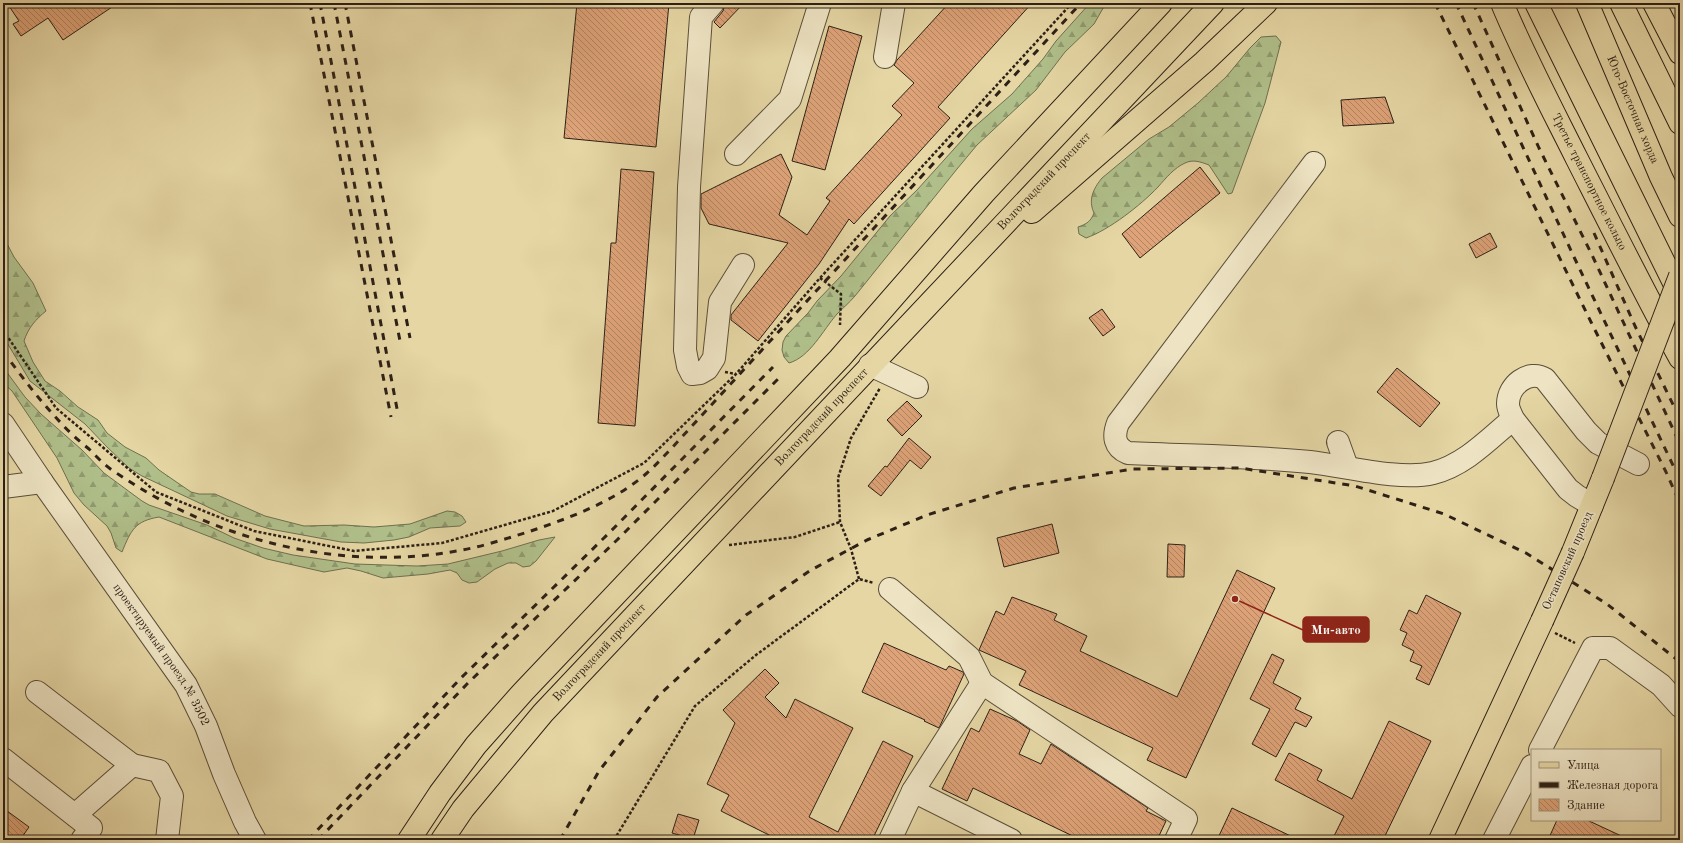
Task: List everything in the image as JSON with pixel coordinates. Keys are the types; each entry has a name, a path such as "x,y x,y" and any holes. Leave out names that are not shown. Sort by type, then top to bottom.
{"main road":[{"path":"409,840 440,793 476,745 524,692 840,358 984,193 1161,3"},
{"name":"Волгоградский проспект","path":"442,840 463,809 543,713 879,370 932,300 1213,3"},
{"path":"932,300 1204,62 1266,3"},
{"name":"Третье транспортное кольцо","path":"1502,3 1520,45 1542,89 1647,298 1680,358"},
{"path":"1536,3 1675,275 1680,295"},
{"name":"Юго-Восточная хорда","path":"1587,3 1661,177 1680,216"},
{"path":"1621,3 1680,123"},
{"path":"1654,3 1680,53"},
{"name":"Остаповский проезд","path":"1440,840 1547,626 1573,552 1603,478 1675,275"}],"street":[{"path":"713,3 701,17 689,186 685,350 688,366 692,374 700,373 708,369 714,358 720,302 743,265"},
{"path":"736,154 790,99 820,3"},
{"path":"885,56 894,3"},
{"path":"1314,163 1118,422 1114,433 1115,443 1121,450 1128,453 1280,459 1396,474 1433,473 1448,468 1465,459 1513,419"},
{"path":"879,370 917,387"},
{"path":"1592,505 1568,489 1513,419 1509,410 1508,402 1510,393 1516,385 1524,378 1532,375 1539,375 1546,379 1586,432 1598,443 1638,464"},
{"name":"проектируемый проезд № 3502","path":"3,424 42,482 186,686 206,726 224,774 255,840"},
{"path":"1338,442 1347,467"},
{"path":"3,487 42,482"},
{"path":"890,589 969,658 982,683 1186,819 1176,840"},
{"path":"1541,749 1593,648 1610,648 1661,685 1680,706"},
{"path":"890,840 913,790 982,683"},
{"path":"37,692 132,765 159,771 172,796 167,840"},
{"path":"3,759 91,828 82,840"},
{"path":"75,815 132,765"},
{"path":"1494,840 1531,768"},
{"path":"913,790 1011,840"}],"path":[{"path":"3,330 56,408 156,492 254,531 354,550 442,543 553,511 644,463 736,374 820,278 1072,3"},
{"path":"820,278 841,294 840,325"},
{"path":"860,579 851,549 840,522 838,478 851,438 879,370"},
{"path":"729,545 795,536 840,522"},
{"path":"860,579 890,589"},
{"path":"614,840 695,706 756,656 860,579"},
{"path":"1547,626 1573,642"}],"green space":[{"path":"1090,3 1106,3 1094,24 1065,52 1036,90 977,145 855,296 837,314 810,349 797,360 789,363 784,357 782,350 783,342 786,336 841,276 890,216 917,190 972,129 1012,94"},
{"path":"1276,36 1281,42 1265,103 1232,193 1228,194 1209,165 1197,161 1191,161 1174,170 1143,201 1105,229 1086,238 1079,234 1078,227 1084,225 1092,218 1094,213 1091,204 1092,195 1102,178 1149,139 1169,127 1198,103 1226,77 1261,37"},
{"path":"3,236 14,257 33,283 46,311 33,324 24,341 33,362 45,381 60,391 78,407 98,420 107,433 125,447 146,458 159,470 191,492 199,494 215,494 265,516 304,526 344,525 374,527 410,524 447,511 455,512 462,516 466,522 460,526 430,528 409,537 394,540 364,543 341,542 270,529 227,516 142,476 129,468 85,424 30,381 3,336"},
{"path":"3,367 25,397 41,414 82,450 104,473 142,501 263,548 293,555 355,564 417,566 448,564 555,537 536,561 530,566 523,567 516,563 508,563 495,569 477,582 469,583 462,580 457,573 450,570 428,574 383,578 347,568 324,572 267,559 159,517 139,524 131,532 122,552 116,548 107,526 84,505 74,493 57,458 12,391 3,383"}],"building":[{"path":"7,3 118,3 63,40 48,18 21,36 13,24 19,21"},
{"path":"577,3 669,3 656,147 564,138"},
{"path":"725,3 744,3 720,28 714,22 723,11"},
{"path":"949,3 1032,3 938,107 950,118 854,224 849,219 819,264 758,341 731,320 731,315 788,243 709,224 701,208 701,194 781,154 792,177 779,215 807,235 830,201 826,198 902,115 892,106 914,83 894,65"},
{"path":"829,26 862,36 825,170 792,161"},
{"path":"1385,97 1394,123 1343,126 1341,100"},
{"path":"1200,167 1220,193 1140,258 1122,234"},
{"path":"621,169 654,172 635,426 598,423 611,243 616,243"},
{"path":"1490,233 1497,247 1476,258 1469,244"},
{"path":"1102,309 1115,327 1103,336 1089,318"},
{"path":"1397,368 1440,403 1420,427 1377,392"},
{"path":"907,401 922,416 902,436 887,420"},
{"path":"909,438 931,457 921,469 910,460 881,496 868,486 885,466 887,467"},
{"path":"1052,524 1059,553 1004,567 997,538"},
{"path":"1168,544 1185,545 1184,577 1167,577"},
{"path":"1237,570 1275,588 1186,778 1147,760 1153,748 1019,685 1026,671 979,650 996,611 1004,615 1012,597 1057,614 1054,620 1087,636 1080,651 1177,697"},
{"path":"1426,595 1461,613 1429,685 1416,679 1422,666 1410,661 1414,651 1402,645 1407,633 1400,630 1409,610 1417,614"},
{"path":"884,643 946,670 949,666 963,672 964,674 939,728 924,721 925,720 862,692"},
{"path":"1272,654 1284,660 1273,683 1301,698 1295,709 1312,717 1306,727 1295,722 1276,757 1252,744 1270,709 1250,699"},
{"path":"765,669 779,683 765,697 786,718 795,699 853,728 809,817 838,832 883,741 913,756 872,840 779,840 721,811 729,795 707,784 735,723 723,710"},
{"path":"990,709 1017,721 1030,730 1019,754 1041,764 1051,744 1148,808 1146,811 1166,821 1157,840 1081,840 973,788 967,801 942,789 971,728 979,732"},
{"path":"1389,721 1431,741 1383,840 1332,840 1344,816 1275,780 1289,753 1322,770 1317,780 1352,799"},
{"path":"3,808 29,827 20,840 3,840"},
{"path":"1232,808 1299,840 1217,840"},
{"path":"678,814 699,820 693,839 672,833"},
{"path":"1557,821 1589,821 1630,840 1548,840"}],"railway":[{"path":"310,3 391,417"},
{"path":"320,3 398,414"},
{"path":"334,3 400,341"},
{"path":"345,3 410,338"},
{"path":"3,351 53,415 108,467 153,496 193,516 235,532 278,545 323,553 367,557 412,556 457,551 528,532 575,515 606,501 634,483 653,468 1081,3"},
{"path":"1435,3 1680,503"},
{"path":"1456,3 1680,480"},
{"path":"1473,3 1539,148 1592,255 1680,444"},
{"path":"1594,233 1635,326 1680,419"},
{"path":"308,840 461,678 609,533 773,367"},
{"path":"318,840 467,684 617,540 782,375"},
{"path":"560,840 599,771 657,697 746,615 811,570 867,540 927,515 1014,488 1133,469 1240,468 1355,486 1444,514 1526,553 1607,604 1680,662"}],"place":[{"name":"Ми-авто","path":"1235,599"}]}
